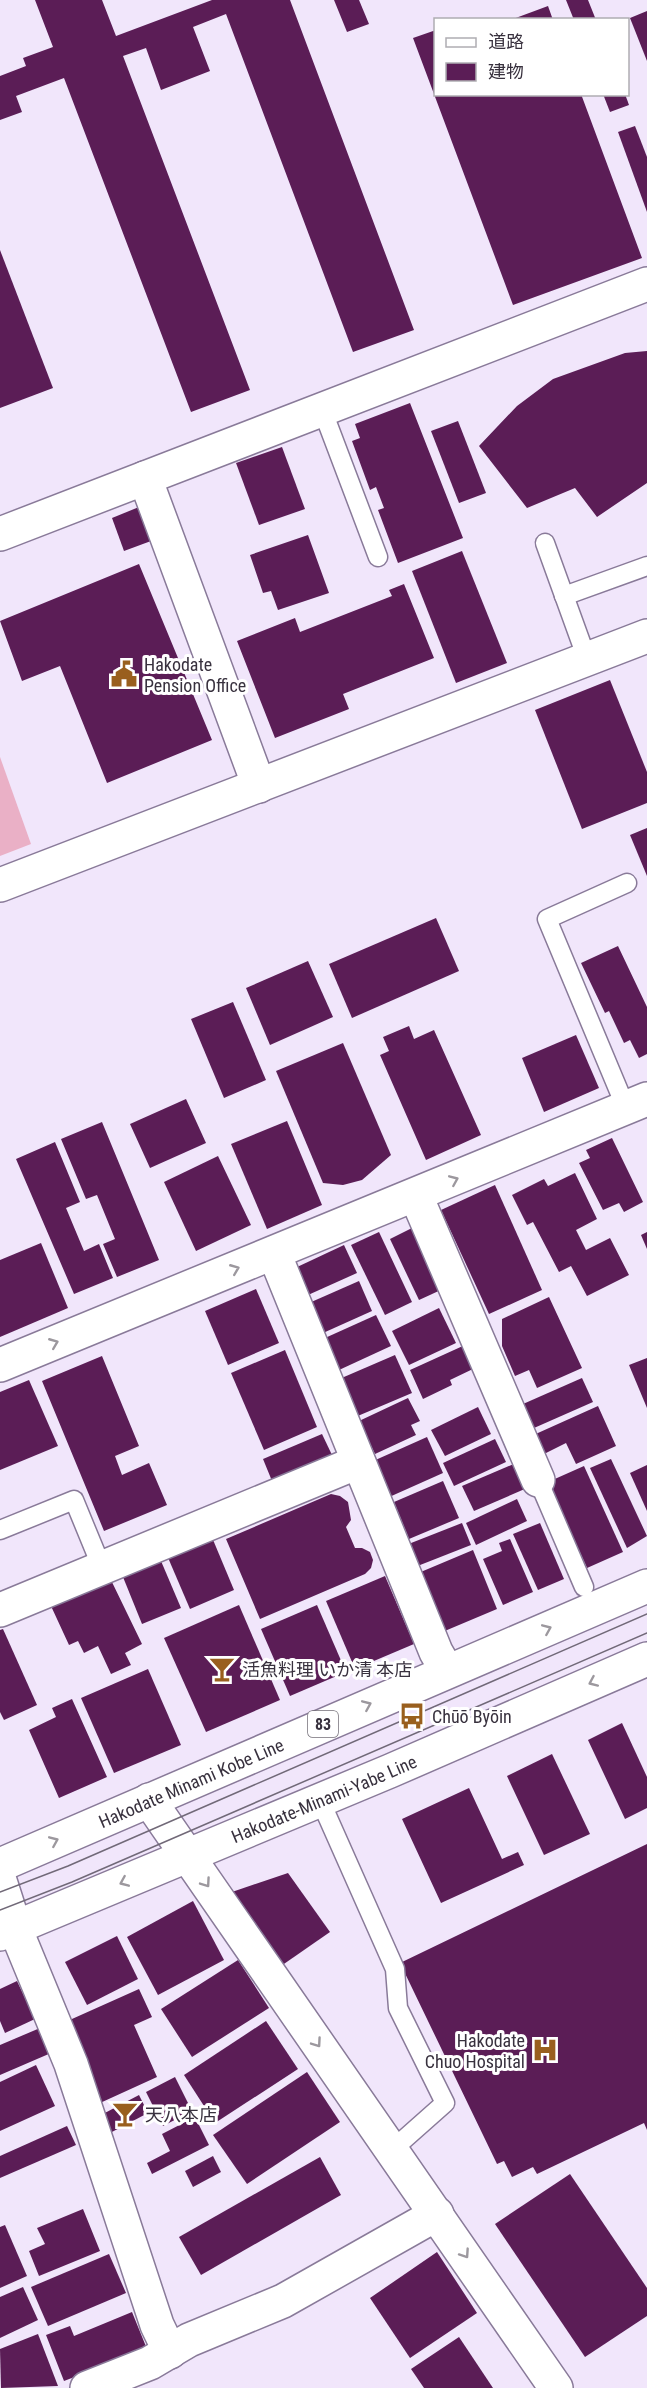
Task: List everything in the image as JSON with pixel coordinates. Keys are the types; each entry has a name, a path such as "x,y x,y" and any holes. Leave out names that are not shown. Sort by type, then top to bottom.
{"street":[{"path":"0,534 647,284"},
{"path":"145,478 259,786"},
{"path":"0,885 647,636"},
{"path":"0,1365 636,1104"},
{"path":"416,1196 538,1480"},
{"path":"274,1253 436,1652 447,1671"},
{"path":"0,1610 358,1462"},
{"name":"Hakodate Minami Kobe Line","path":"0,1865 647,1586"},
{"name":"Hakodate-Minami-Yabe Line","path":"8,1931 647,1659"},
{"path":"149,1800 556,2388"},
{"path":"0,1881 8,1931 71,2064 157,2325 170,2352"},
{"path":"87,2388 170,2352 189,2340 283,2301 437,2214"}],"lane":[{"path":"322,409 378,557"},
{"path":"545,543 587,659"},
{"path":"564,596 647,566"},
{"path":"627,883 547,919 636,1104"},
{"path":"538,1480 584,1587"},
{"path":"0,1530 74,1500 102,1568"},
{"path":"320,1800 395,1969 398,2008 446,2103 392,2150"}],"shaded area":[{"path":"0,757 31,844 0,856"}],"building":[{"path":"35,0 102,0 116,36 212,0 290,0 414,330 353,352 226,14 193,27 210,71 161,90 146,48 123,56 250,390 191,412 64,78 16,96 22,112 0,120 0,76 26,66 23,58 53,47"},
{"path":"334,0 359,0 369,24 347,32"},
{"path":"566,0 588,0 595,18 573,18"},
{"path":"548,6 552,18 516,18"},
{"path":"647,11 647,61 630,18"},
{"path":"434,31 434,94 413,38"},
{"path":"435,96 582,96 642,258 513,305"},
{"path":"604,96 626,96 629,105 610,112"},
{"path":"635,126 647,157 647,212 618,132"},
{"path":"0,250 53,388 0,408"},
{"path":"647,351 647,483 597,517 575,488 527,508 479,446 517,406 553,379 625,353"},
{"path":"410,403 463,538 398,563 378,510 384,508 376,487 370,490 352,441 360,438 355,424"},
{"path":"458,421 486,493 459,503 431,431"},
{"path":"282,447 305,509 259,525 236,463"},
{"path":"139,507 151,541 124,551 112,518"},
{"path":"308,535 329,593 278,610 271,591 263,593 250,555"},
{"path":"462,551 507,663 456,683 412,571"},
{"name":"Hakodate Pension Office","path":"139,564 212,740 107,783 60,666 22,681 0,621"},
{"path":"404,584 434,658 343,694 349,709 275,738 237,641 295,618 300,632 392,596 389,590"},
{"path":"610,680 647,772 647,803 582,829 535,710"},
{"path":"647,828 647,876 630,835"},
{"path":"436,918 459,971 352,1018 329,964"},
{"path":"618,946 647,1007 647,1054 639,1058 630,1040 624,1043 609,1011 605,1013 581,963"},
{"path":"308,961 333,1017 270,1045 246,988"},
{"path":"233,1002 266,1080 224,1098 191,1019"},
{"path":"409,1026 414,1039 434,1030 481,1135 426,1160 380,1055 389,1051 383,1037"},
{"path":"576,1035 599,1088 544,1112 522,1058"},
{"path":"343,1043 391,1155 362,1180 343,1185 323,1183 276,1071"},
{"path":"186,1099 206,1143 150,1168 130,1124"},
{"path":"287,1121 322,1205 267,1229 231,1144"},
{"path":"102,1122 159,1260 117,1277 103,1244 115,1239 97,1195 86,1199 61,1139"},
{"path":"612,1138 643,1202 624,1212 619,1203 603,1210 579,1163 590,1158 586,1150"},
{"path":"55,1142 80,1202 66,1208 84,1251 99,1244 113,1278 74,1294 16,1159"},
{"path":"218,1156 251,1225 196,1251 164,1182"},
{"path":"575,1173 597,1219 576,1230 586,1250 610,1238 629,1275 587,1296 571,1266 559,1272 533,1222 527,1225 512,1195 544,1179 548,1186"},
{"path":"495,1185 542,1290 489,1314 441,1210"},
{"path":"414,1227 443,1289 419,1300 390,1239"},
{"path":"379,1232 412,1302 385,1315 351,1245"},
{"path":"647,1232 647,1249 641,1235"},
{"path":"41,1243 68,1308 0,1337 0,1260"},
{"path":"344,1245 357,1273 308,1295 295,1268"},
{"path":"359,1281 372,1311 323,1333 309,1303"},
{"path":"256,1289 279,1343 228,1365 205,1311"},
{"path":"549,1297 582,1368 537,1388 529,1370 515,1376 502,1346 502,1319"},
{"path":"439,1308 456,1343 409,1365 392,1331"},
{"path":"376,1315 391,1346 339,1370 325,1338"},
{"path":"465,1345 475,1368 450,1380 452,1385 423,1399 410,1370"},
{"path":"285,1350 317,1427 264,1450 231,1373"},
{"path":"395,1355 412,1393 353,1418 337,1380"},
{"path":"102,1356 139,1446 115,1456 122,1475 149,1463 167,1505 104,1531 42,1381"},
{"path":"647,1358 647,1408 629,1365"},
{"path":"582,1378 593,1402 534,1428 523,1404"},
{"path":"29,1380 58,1446 0,1470 0,1392"},
{"path":"408,1398 420,1421 411,1425 416,1435 375,1454 359,1421"},
{"path":"598,1406 616,1446 576,1464 566,1443 538,1457 529,1437"},
{"path":"478,1407 491,1434 445,1456 431,1430"},
{"path":"322,1434 332,1455 272,1481 263,1459"},
{"path":"427,1437 443,1473 387,1498 371,1462"},
{"path":"495,1439 506,1462 454,1486 443,1463"},
{"path":"611,1459 647,1536 627,1548 590,1468"},
{"path":"516,1463 527,1488 474,1511 462,1486"},
{"path":"647,1465 647,1511 630,1473"},
{"path":"584,1466 623,1552 587,1568 548,1482"},
{"path":"443,1481 459,1518 409,1539 394,1502"},
{"path":"331,1494 340,1496 348,1502 351,1520 346,1527 355,1548 362,1548 370,1552 373,1560 371,1568 365,1574 260,1619 226,1539"},
{"path":"517,1499 527,1521 476,1545 466,1523"},
{"path":"462,1523 471,1545 415,1567 406,1545"},
{"path":"540,1523 564,1579 538,1590 513,1534"},
{"path":"211,1535 234,1590 190,1609 166,1553"},
{"path":"510,1539 533,1592 503,1605 483,1559 502,1551 499,1543"},
{"path":"473,1550 497,1609 440,1633 416,1574"},
{"path":"161,1561 181,1608 142,1624 123,1577"},
{"path":"385,1576 414,1644 355,1669 326,1601"},
{"path":"110,1578 142,1644 125,1653 131,1665 111,1674 98,1646 84,1653 78,1641 69,1645 51,1606"},
{"name":"活魚料理 いか清 本店","path":"239,1605 280,1700 206,1732 164,1638"},
{"path":"317,1605 346,1672 290,1696 261,1629"},
{"path":"3,1629 37,1705 4,1720 0,1712 0,1630"},
{"path":"148,1669 181,1745 114,1773 81,1698"},
{"path":"72,1699 107,1777 59,1798 29,1730 56,1717 52,1708"},
{"path":"622,1723 647,1777 647,1808 625,1819 588,1740"},
{"path":"552,1754 590,1834 544,1855 507,1776"},
{"path":"469,1788 502,1859 518,1852 524,1865 441,1903 402,1819"},
{"name":"Hakodate Chuo Hospital","path":"647,1844 647,2130 644,2123 537,2174 533,2167 512,2177 504,2161 497,2164 400,1963"},
{"path":"288,1873 330,1932 281,1966 229,1893"},
{"path":"193,1901 224,1960 158,1995 127,1937"},
{"path":"117,1936 138,1979 87,2005 65,1962"},
{"path":"238,1960 269,2008 192,2057 161,2009"},
{"path":"17,1981 35,2019 5,2033 0,2021 0,1989"},
{"path":"139,1989 152,2017 134,2025 157,2077 100,2103 63,2023"},
{"path":"266,2021 298,2069 215,2123 184,2075"},
{"path":"40,2028 51,2053 0,2075 0,2045"},
{"path":"36,2065 55,2106 0,2131 0,2082"},
{"path":"307,2072 340,2122 247,2184 213,2135"},
{"path":"175,2077 192,2111 163,2126 146,2092"},
{"name":"天八本店","path":"139,2095 148,2113 110,2133 101,2115"},
{"path":"195,2117 209,2145 152,2174 147,2163 170,2151 162,2134"},
{"path":"67,2126 76,2145 0,2178 0,2156"},
{"path":"213,2156 221,2172 193,2187 185,2171"},
{"path":"320,2157 341,2195 201,2275 179,2237"},
{"path":"570,2174 647,2288 647,2316 585,2357 495,2224"},
{"path":"83,2209 100,2251 39,2276 29,2251 45,2244 37,2228"},
{"path":"5,2225 27,2276 0,2288 0,2227"},
{"path":"437,2252 477,2313 410,2358 370,2298"},
{"path":"109,2254 126,2293 48,2326 31,2287"},
{"path":"23,2287 38,2320 0,2338 0,2297"},
{"path":"132,2312 147,2349 64,2381 46,2335 70,2326 74,2336"},
{"path":"38,2334 58,2386 1,2388 0,2349"},
{"path":"459,2337 493,2388 424,2388 411,2369"}],"tram line":[{"path":"0,1892 68,1866 647,1614"},
{"path":"0,1910 72,1882 647,1633"}],"place":[{"name":"Hakodate Pension Office","path":"124,674"},
{"name":"活魚料理 いか清 本店","path":"222,1669"},
{"name":"Chūō Byōin","path":"412,1716"},
{"name":"Hakodate Chuo Hospital","path":"545,2050"},
{"name":"天八本店","path":"125,2114"}]}
